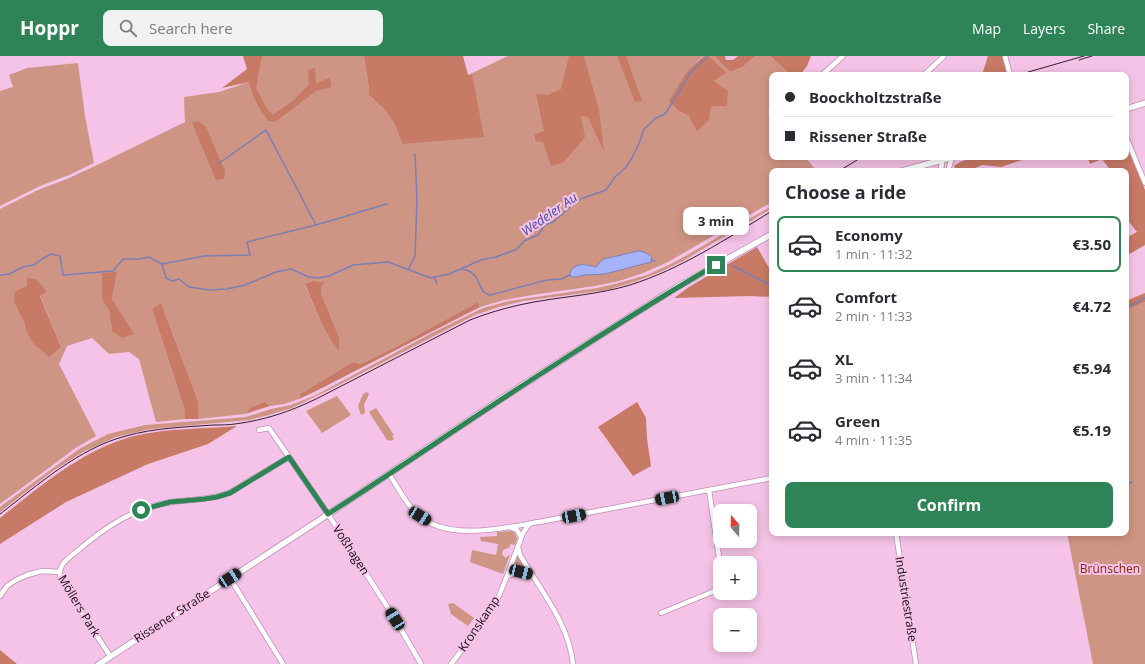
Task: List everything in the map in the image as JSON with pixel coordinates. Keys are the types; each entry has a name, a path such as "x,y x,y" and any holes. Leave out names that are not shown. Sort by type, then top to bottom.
{"main road":[{"path":"1129,108 1145,103"},
{"path":"913,168 942,160"},
{"name":"Rissener Straße","path":"99,664 501,399 633,314 677,287 769,236"}],"street":[{"path":"825,72 843,56"},
{"path":"927,72 944,56"},
{"path":"1005,56 1009,72"},
{"path":"1129,144 1145,183"},
{"path":"941,168 942,160"},
{"name":"Voßhagen","path":"259,430 269,428 328,514 395,619 421,664"},
{"path":"60,572 62,565 82,546 105,528 128,515 148,507 170,502 204,499 230,493 289,457"},
{"path":"389,474 410,507 418,515 429,522 454,530 474,530 529,524 769,479"},
{"path":"709,490 719,556"},
{"name":"Kronskamp","path":"451,664 484,622 499,596 521,537 529,524"},
{"path":"510,527 517,530 521,537"},
{"name":"Industriestraße","path":"896,536 916,664"},
{"path":"518,548 520,555 564,629 570,646 572,664"},
{"name":"Möllers Park","path":"0,596 7,586 27,575 42,571 60,572 62,582 110,656"},
{"path":"507,576 521,572 531,574"},
{"path":"230,578 282,664"},
{"path":"661,613 713,592"}],"green space":[{"path":"252,56 364,56 369,95 385,110 394,123 404,144 472,74 468,75 508,56 703,56 688,70 680,112 689,116 711,106 727,106 714,81 727,73 709,56 714,56 730,72 743,67 755,56 770,56 788,72 769,72 769,160 808,160 814,168 769,168 769,204 668,262 643,273 619,281 504,300 480,307 478,302 361,364 354,362 346,366 300,394 299,399 284,404 270,406 265,402 251,407 245,414 198,419 198,401 161,303 152,309 185,411 185,419 156,422 139,359 129,352 109,354 92,338 67,346 59,364 96,436 77,447 0,504 0,209 38,190 95,166 185,122 184,97 219,92 249,82","holes":["638,251 646,253 652,258 649,262 605,274 576,277 572,277 570,275 585,264 596,267 604,259","117,272 112,299 133,334 112,331 109,310","27,277 47,292 40,295 61,347 26,330 15,291 27,286","325,283 321,287 321,293 339,337 339,350 328,335 305,285"]},
{"path":"78,63 85,116 94,163 69,175 40,186 0,206 0,91 13,87 9,75 27,68"},
{"path":"769,208 769,210 683,261 658,273 607,290 523,301 475,315 292,408 249,420 151,429 116,437 83,452 53,471 0,512 0,507 79,449 108,434 145,425 246,417 271,409 291,405 314,396 432,333 483,308 509,301 615,284 647,275 675,262"},
{"name":"Brünschen","path":"1145,302 1145,664 1093,664 1068,536 1129,536 1129,309"},
{"path":"367,392 369,394 364,405 365,413 361,415 358,406 363,394"},
{"path":"337,396 351,415 322,433 306,411"},
{"path":"376,408 394,435 392,436 394,439 390,441 387,440 369,412"},
{"path":"512,531 515,533 517,539 515,545 510,544 510,547 503,550 502,554 505,558 510,555 503,574 470,562 472,550 496,555 498,544 481,541 480,537 497,536 497,532"},
{"path":"517,554 524,567 523,570 514,571 512,569"},
{"path":"453,603 474,618 468,626 451,614 448,604"}],"shaded area":[{"path":"243,56 262,56 256,88 267,109 273,115 294,100 309,84 308,70 315,68 316,83 330,78 331,87 316,91 275,122 268,121 252,93 249,82 222,88 247,69"},
{"path":"364,56 463,56 468,75 472,74 484,137 403,144 394,123 385,110 369,95"},
{"path":"569,56 584,56 599,110 604,152 588,117 581,116 585,137 564,162 551,166 543,142 535,141 535,134 544,131 536,94 548,95 561,89"},
{"path":"617,56 626,56 642,101 635,102"},
{"path":"704,56 709,56 727,73 714,81 728,91 727,106 711,106 709,120 697,131 689,116 680,112 669,101 688,70"},
{"path":"714,56 725,56 726,60 733,60 738,56 755,56 743,67 730,72"},
{"path":"770,56 811,56 807,66 802,72 788,72"},
{"path":"988,56 1002,56 1006,72 983,72"},
{"path":"198,121 206,127 225,171 224,179 216,180 192,123"},
{"path":"1129,151 1145,190 1145,245 1129,254 1129,236 1137,232 1129,222 1129,168 1109,168 1103,160 1129,160"},
{"path":"966,160 1022,160 1001,167 982,165 976,168 955,168 954,166"},
{"path":"1088,160 1100,160 1090,164"},
{"path":"757,247 769,268 769,297 674,298 689,287"},
{"path":"117,272 112,299 134,334 122,338 112,331 109,310 102,299 102,273"},
{"path":"27,277 37,280 47,292 40,296 61,347 49,357 33,343 14,301 15,291 27,286"},
{"path":"314,281 325,283 321,287 321,293 339,337 339,351 328,336 305,284"},
{"path":"1145,293 1145,302 1129,309 1129,300"},
{"path":"478,302 480,307 299,399 300,394 346,366 354,362 361,364"},
{"path":"161,303 198,401 198,419 185,419 185,411 152,309"},
{"path":"265,402 270,406 245,414 251,407"},
{"path":"637,402 646,418 651,466 633,476 598,427"},
{"path":"237,426 208,444 148,464 66,502 0,544 0,518 47,481 80,459 97,450 115,442 147,433"},
{"path":"0,650 17,664 0,664"}],"water":[{"path":"638,251 649,255 652,258 651,262 605,274 576,277 572,277 570,275 570,272 576,266 585,265 596,267 604,259"}],"waterway":[{"name":"Wedeler Au","path":"0,275 9,274 23,267 34,265 51,254 60,256 63,275 113,271 123,259 149,257 162,264 166,278 172,281 179,279 189,287 210,290 227,289 245,285 276,272 291,269 309,277 319,278 329,276 353,265 388,262 431,278 449,274 481,260 496,257 517,249 524,241 538,235 545,225 553,222 583,198 606,190 615,177 626,167 632,158 644,129 656,118 665,114 691,72 707,57"},
{"path":"218,164 266,130 316,225"},
{"path":"408,270 415,256 417,200 415,154"},
{"path":"162,264 204,256 250,255 247,242 316,225 387,204"},
{"path":"651,260 655,261"},
{"path":"733,266 769,284"},
{"path":"462,269 473,274 483,291 490,295 547,280 561,279 570,275"},
{"name":"Wedeler Au","path":"434,277 437,284"},
{"path":"1129,306 1145,298"}],"tram line":[{"path":"1028,72 1084,56"},
{"path":"1079,60 1092,56"},
{"path":"844,168 857,160"},
{"path":"0,514 75,458 109,442 137,433 192,426 230,425 267,418 286,412 316,399 470,320 522,304 619,288 667,271 703,252 769,213"}],"route":[{"path":"141,510 170,502 204,499 230,493 289,457 328,514 615,326 677,287 716,265"}]}
